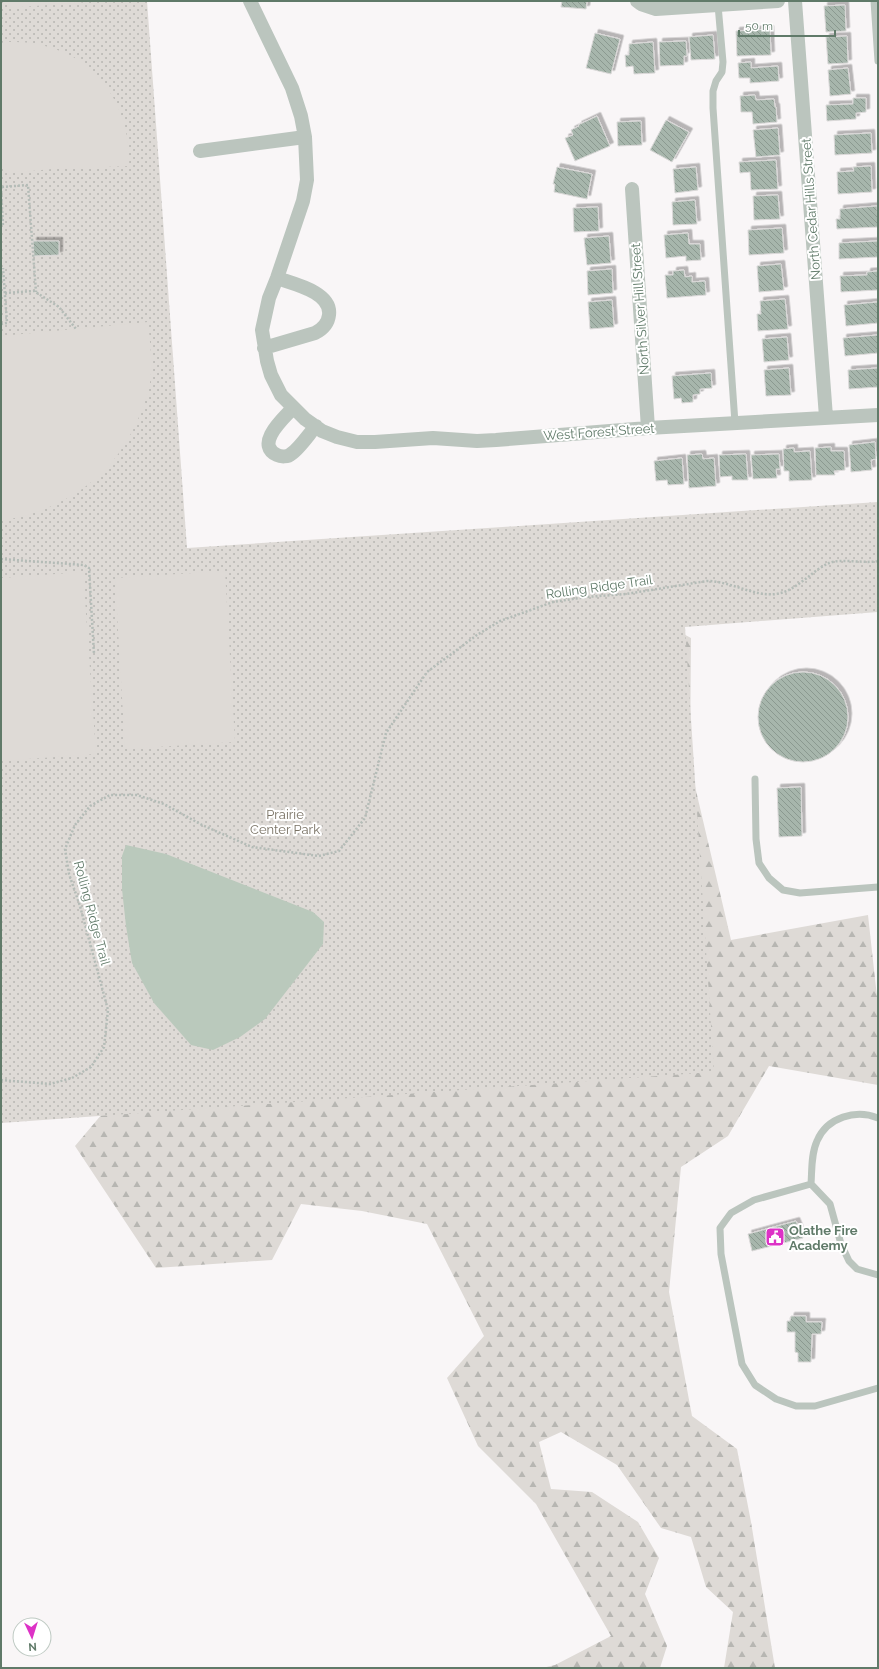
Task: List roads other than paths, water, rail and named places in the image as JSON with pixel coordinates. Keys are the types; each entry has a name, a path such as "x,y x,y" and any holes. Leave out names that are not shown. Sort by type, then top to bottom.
{"street":[{"name":"West Forest Street","path":"250,1 292,88 301,116 305,137 307,180 303,201 269,298 262,330 264,348 271,375 281,395 305,420 337,437 356,442 375,442 433,438 478,441 648,428 878,415"},
{"path":"637,1 641,4 656,8 778,1"},
{"name":"North Cedar Hills Street","path":"795,1 826,417"},
{"path":"200,151 305,137"},
{"name":"North Silver Hill Street","path":"632,189 648,428"},
{"path":"264,348 315,333 323,329 328,320 330,310 318,293 277,278"},
{"path":"292,408 269,435 268,443 271,450 276,455 291,455 319,428"}],"lane":[{"path":"874,1 878,61"},
{"path":"718,5 723,62 722,72 716,81 713,91 713,108 734,423"},
{"path":"755,778 756,839 759,863 769,878 783,890 800,893 878,887"},
{"path":"878,1118 870,1114 848,1114 829,1124 817,1140 813,1158 811,1184 830,1204 841,1244 848,1261 857,1269 878,1275"},
{"path":"811,1184 754,1200 731,1213 720,1228 721,1254 742,1364 755,1384 776,1399 796,1406 815,1406 878,1388"}],"place":[{"name":"Olathe Fire Academy","path":"775,1237"}],"park label":[{"name":"Prairie Center Park","path":"285,822"}]}
